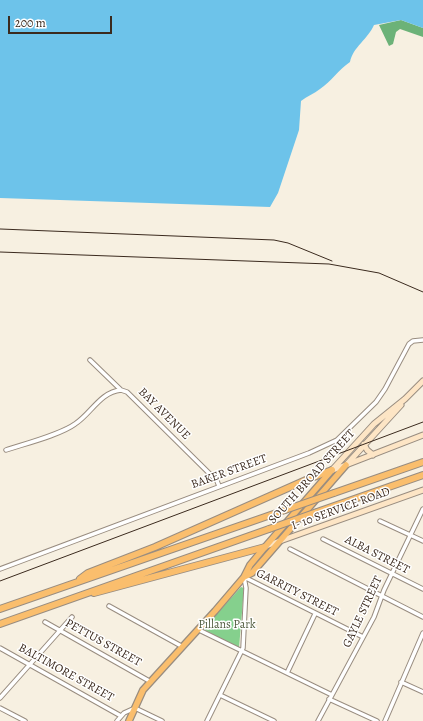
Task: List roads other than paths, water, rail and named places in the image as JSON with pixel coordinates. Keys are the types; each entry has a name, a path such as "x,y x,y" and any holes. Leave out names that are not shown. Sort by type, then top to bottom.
{"highway":[{"path":"0,609 423,462"},
{"path":"73,583 88,573 155,547 306,480 332,470"},
{"path":"0,624 423,475"},
{"path":"77,596 107,591 265,547"}],"main road":[{"name":"SOUTH BROAD STREET","path":"129,721 143,690 199,630 244,577 250,565 265,547 374,424 405,399 423,381"},
{"name":"SOUTH BROAD STREET","path":"244,577 252,573 364,444 395,413 405,399"},
{"path":"332,470 423,435"},
{"path":"364,444 367,450 373,455"},
{"name":"I- 10 SERVICE ROAD","path":"265,547 423,490"}],"street":[{"name":"BAKER STREET","path":"0,569 309,453 337,440 380,396 409,344 413,341 423,340"},
{"name":"BAY AVENUE","path":"90,360 121,390 127,392 217,481 219,486"},
{"path":"6,450 76,424 97,402 121,390"},
{"name":"GAYLE STREET","path":"318,721 363,637 423,509"},
{"path":"380,521 423,541"},
{"name":"ALBA STREET","path":"323,539 423,589"},
{"path":"290,549 423,617"},
{"path":"207,721 242,650 246,589 244,577"},
{"name":"GARRITY STREET","path":"244,577 363,637"},
{"path":"109,606 183,647"},
{"path":"287,673 315,614"},
{"path":"0,698 72,617"},
{"name":"PETTUS STREET","path":"45,622 151,682"},
{"path":"199,630 332,695"},
{"path":"385,721 423,633"},
{"name":"BALTIMORE STREET","path":"0,648 121,716"},
{"path":"401,682 423,692"},
{"path":"220,695 274,721"},
{"path":"329,700 377,721"},
{"path":"0,708 25,721"},
{"path":"117,721 121,716 136,708 162,721"}],"water":[{"path":"0,0 423,0 423,28 401,20 374,25 368,35 357,47 350,62 324,86 301,101 299,130 278,193 270,207 0,198"}],"railway":[{"path":"0,229 274,240 288,243 332,261"},
{"path":"0,252 329,264 379,273 423,292"},
{"path":"0,581 423,422"}],"park label":[{"name":"Pillans Park","path":"227,625"}]}
